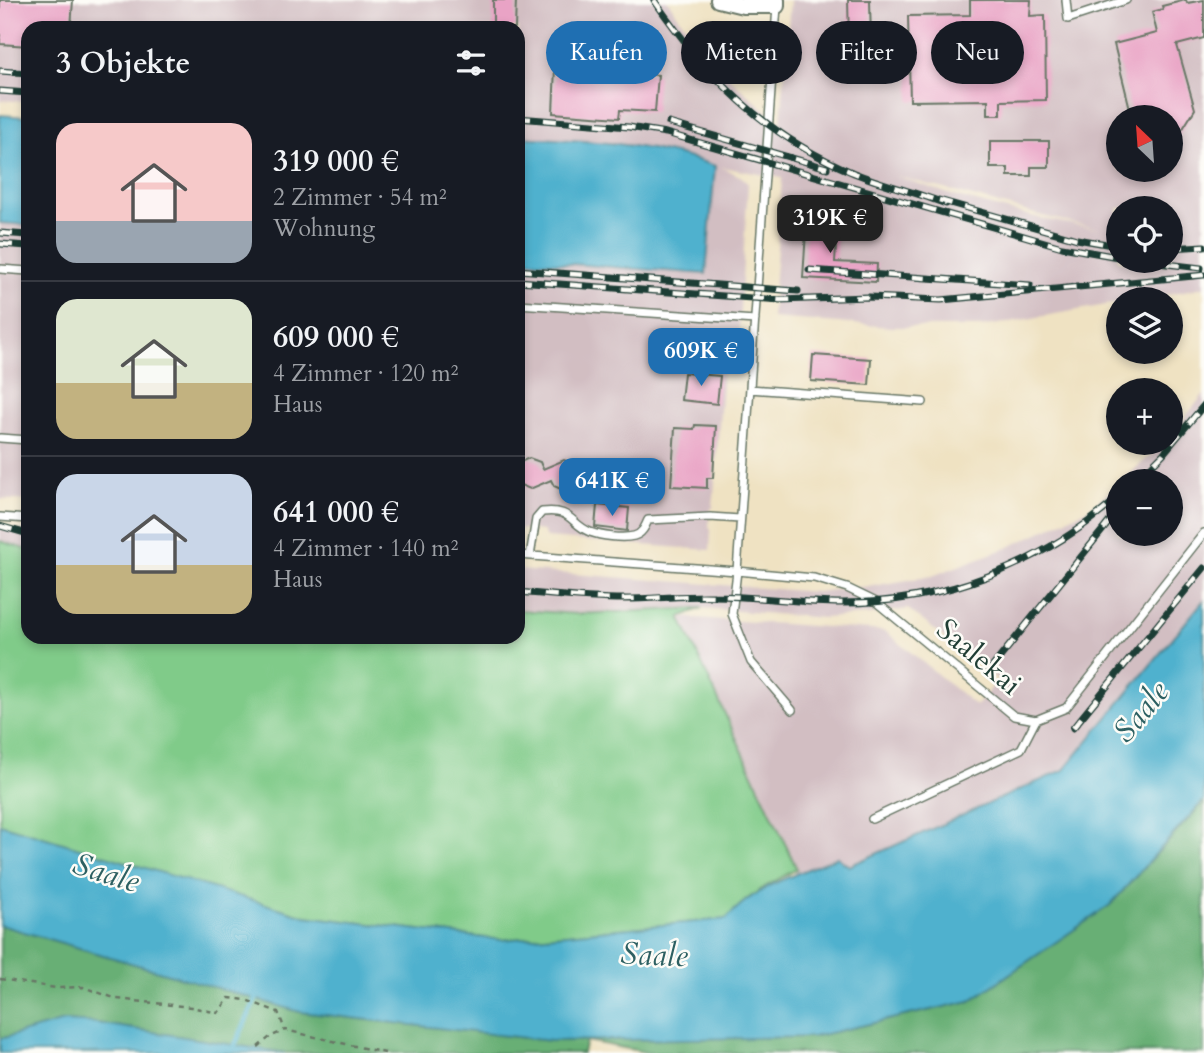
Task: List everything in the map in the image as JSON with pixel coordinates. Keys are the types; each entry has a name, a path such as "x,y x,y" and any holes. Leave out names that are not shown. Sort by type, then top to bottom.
{"street":[{"path":"718,0 743,6 777,3"}],"lane":[{"path":"1066,0 1068,19 1126,0"},
{"path":"777,3 732,614 751,662 792,710"},
{"path":"0,269 21,270"},
{"path":"525,304 755,320"},
{"path":"750,389 923,402"},
{"path":"0,438 21,440"},
{"path":"530,556 536,519 542,512 555,510 573,518 588,531 612,536 634,536 642,531 648,520 710,517 740,519"},
{"path":"0,517 21,518"},
{"name":"Saalekai","path":"525,556 814,578 847,588 896,617 1014,716 1036,720 1066,708 1204,533"},
{"path":"872,819 1021,749 1036,720"}],"path":[{"path":"0,979 56,988 83,987 117,999 191,1007 218,1013 229,998 252,1001 278,1012 285,1030"},
{"path":"258,1047 285,1030 385,1053"}],"shaded area":[{"path":"0,0 667,0 682,21 681,84 736,84 781,124 784,84 802,84 802,21 788,21 790,0 1204,0 1204,287 1183,291 1183,287 1106,287 1106,305 981,327 891,327 772,318 782,178 721,167 742,177 748,184 738,342 704,339 724,356 713,508 709,527 710,550 546,538 543,531 525,529 525,261 706,274 525,142 525,21 21,21 21,102 0,100","holes":["893,175 1100,229 1043,219 961,198"]},
{"path":"0,223 21,224 21,500 0,499"},
{"path":"1204,394 1204,639 1079,793 812,913 680,617 885,631 976,706 998,680 908,609 823,618 702,608 578,614 525,610 525,571 816,592 932,576 1009,547 1090,508 1106,494 1106,546 1183,546 1183,469 1135,469 1151,455 1183,455 1183,420"},
{"path":"0,528 21,530 21,548 0,541"}],"green space":[{"path":"0,541 21,548 21,644 525,644 525,610 578,614 702,608 680,617 797,869 751,897 727,919 502,940 305,916 0,824"},
{"path":"1204,802 1204,1053 650,1053 586,1041 583,1053 285,1053 96,1023 64,1021 0,1039 0,925 300,1012 551,1041 812,1037 970,1001 1110,905"}],"water":[{"path":"0,115 21,116 21,224 0,223"},
{"path":"525,137 642,147 715,166 706,274 525,261"},
{"name":"Saale","path":"1204,600 1204,800 1110,905 970,1001 812,1037 551,1041 300,1012 0,925 0,824 305,916 502,940 726,919 750,897 792,876 837,857 849,866 1064,770"},
{"path":"64,1021 96,1023 285,1053 0,1053 0,1039"}],"building":[{"path":"0,0 73,0 72,21 21,21 21,46 0,44"},
{"path":"493,0 516,0 515,21 493,21"},
{"path":"848,0 870,0 871,21 849,21"},
{"path":"970,0 1031,0 1030,16 1045,15 1046,100 1001,101 1001,115 988,115 988,100 910,101 910,84 917,84 917,21 908,21 908,16 970,15"},
{"path":"1186,0 1187,3 1204,0 1204,38 1177,45 1195,109 1183,128 1183,105 1129,105 1114,44 1157,33 1152,12 1163,9 1162,6"},
{"path":"554,84 657,84 655,112 620,110 619,118 553,113"},
{"path":"990,141 1049,141 1049,167 1031,167 1031,176 1008,176 1008,168 990,168"},
{"path":"807,216 838,218 835,262 877,264 876,282 803,278"},
{"path":"813,355 871,359 869,385 811,381"},
{"path":"684,373 720,376 717,404 681,400"},
{"path":"695,425 716,426 713,478 707,478 707,488 671,486 675,428 694,429"},
{"path":"529,458 540,462 543,469 564,460 575,464 578,471 597,463 608,467 613,478 605,497 586,489 584,483 565,491 554,486 551,480 530,489 525,487 525,460"},
{"path":"597,505 629,508 627,531 595,527"}],"waterway":[{"path":"235,1045 258,995"}],"railway":[{"path":"654,0 696,55 741,102 766,123 822,158 854,173 946,204"},
{"path":"0,71 21,72"},
{"path":"0,91 21,92"},
{"path":"525,119 629,127 666,133 1062,247 1106,255"},
{"path":"669,123 827,168"},
{"path":"939,200 1077,239 1106,244"},
{"path":"0,233 21,234"},
{"path":"0,244 21,246"},
{"path":"1183,247 1204,246"},
{"path":"1183,266 1201,268"},
{"path":"809,270 1030,285"},
{"path":"525,271 798,291"},
{"path":"525,282 780,300 869,297 941,300 1204,275"},
{"path":"1148,469 1204,405"},
{"path":"525,593 611,599 714,596 842,603 917,596 989,576 1024,561 1057,543 1106,508"},
{"path":"0,526 21,532"},
{"path":"989,671 1106,526"},
{"path":"1073,728 1204,568"}]}
